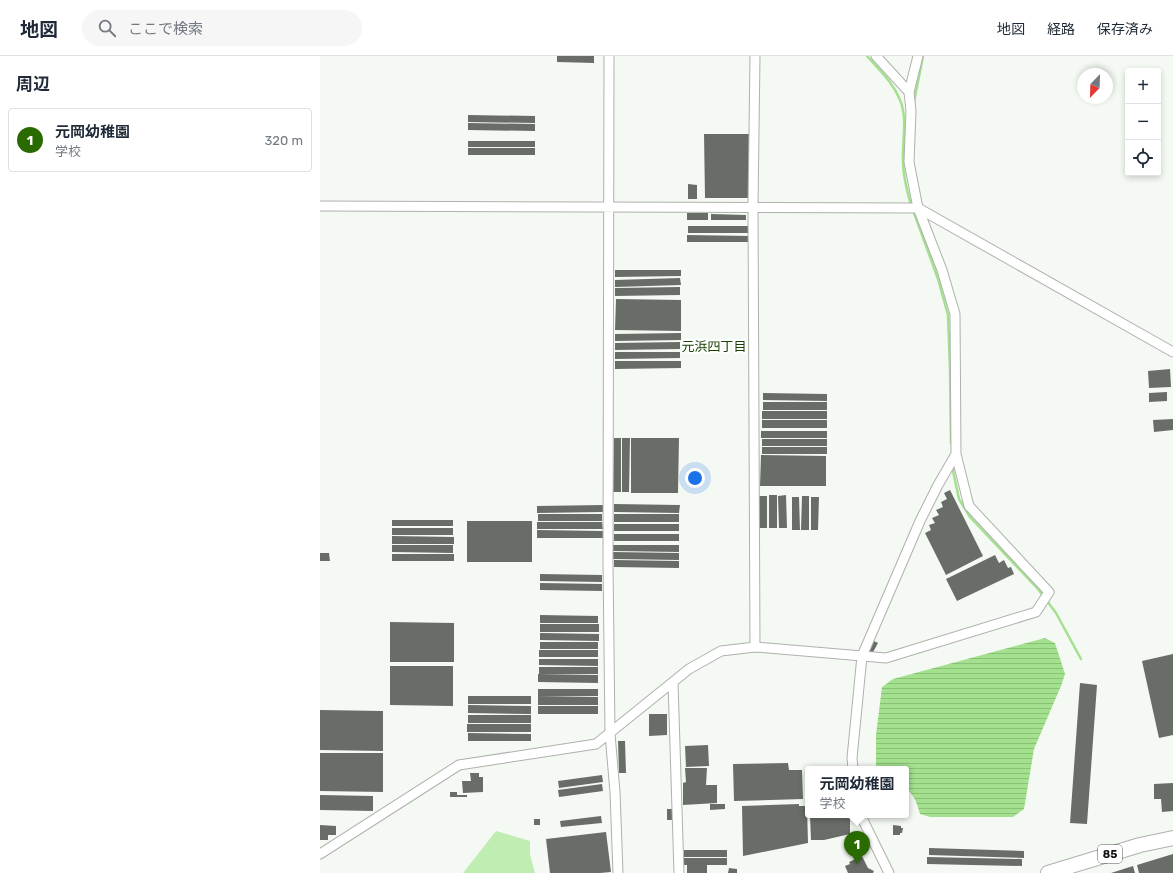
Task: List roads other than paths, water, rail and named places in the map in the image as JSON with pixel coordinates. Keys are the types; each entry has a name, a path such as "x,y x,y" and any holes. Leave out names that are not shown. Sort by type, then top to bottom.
{"main road":[{"name":"85","path":"1048,873 1063,871 1140,845 1173,838"}],"street":[{"path":"609,56 608,570 610,734 615,792 618,873"},
{"path":"755,56 753,207 755,647"},
{"path":"876,56 909,92"},
{"path":"320,854 459,765 596,744 689,669 722,650 755,647 886,658 1036,612 1049,592 969,506 956,454 954,314 942,270 914,207 909,162 909,92 918,56"},
{"path":"320,206 914,207 1173,352"},
{"path":"853,766 852,758 862,656 920,521 956,454"},
{"path":"673,682 679,873"},
{"path":"862,818 889,873"}],"waterway":[{"path":"867,56 885,76 894,88 900,100 904,115 903,167 911,205"},
{"path":"914,102 923,56"},
{"path":"913,210 938,279 948,315 951,443"},
{"path":"952,466 959,499 970,517 1044,597"},
{"path":"1047,601 1056,613 1081,659"}],"place":[{"name":"元岡幼稚園","path":"857,864"}],"district":[{"name":"元浜四丁目","path":"714,346"}]}
